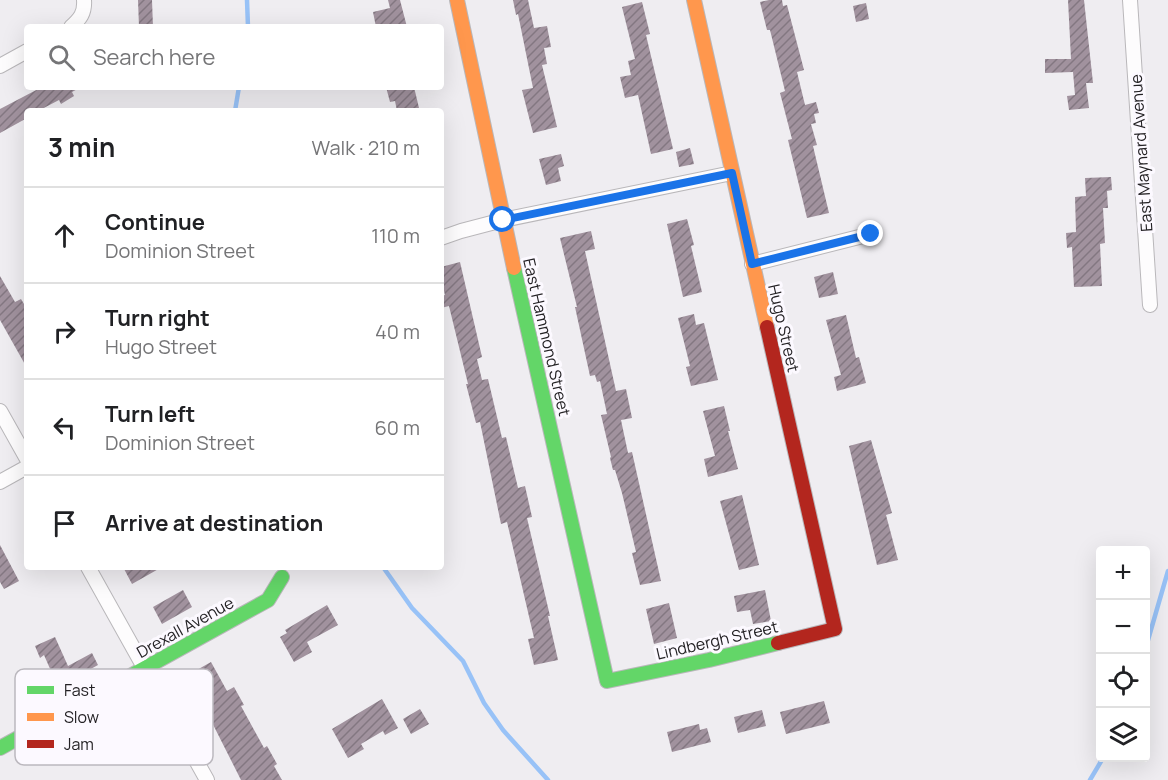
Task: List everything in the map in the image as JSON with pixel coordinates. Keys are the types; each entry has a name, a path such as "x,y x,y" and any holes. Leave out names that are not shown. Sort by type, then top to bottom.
{"street":[{"name":"East Hammond Street","path":"456,0 607,681"},
{"name":"Hugo Street","path":"694,0 835,629"},
{"name":"East Maynard Avenue","path":"1130,0 1150,306"},
{"path":"74,24 81,18 85,4"},
{"path":"0,66 24,53"},
{"path":"444,237 503,220 732,173"},
{"path":"752,264 871,234"},
{"path":"0,411 24,454"},
{"path":"0,482 24,469"},
{"path":"90,570 145,668"},
{"name":"Drexall Avenue","path":"145,668 268,600 282,578"},
{"name":"Lindbergh Street","path":"607,681 708,660 835,629"},
{"name":"Drexall Avenue","path":"0,748 15,740"},
{"path":"199,765 207,780"}],"building":[{"path":"138,0 152,0 153,24 139,24"},
{"path":"388,0 400,0 406,24 375,24 373,12 390,8"},
{"path":"513,0 528,0 534,28 547,26 551,47 544,48 547,64 542,65 557,127 533,133 522,90 533,88"},
{"path":"782,0 783,6 787,5 804,70 797,72 805,105 816,102 819,113 814,114 816,123 811,124 817,145 813,146 829,213 807,218 788,140 792,139 780,93 785,91 770,30 767,30 760,2"},
{"path":"1068,0 1084,0 1093,83 1086,83 1089,108 1069,110 1067,96 1075,95 1073,72 1045,73 1045,59 1071,59"},
{"path":"642,2 650,34 646,35 673,149 651,154 638,95 625,98 620,77 631,75 628,61 635,59 622,7"},
{"path":"866,3 869,19 856,22 853,6"},
{"path":"36,90 76,90 72,92 74,96 61,104 59,100 44,108 24,108 24,120 0,133 0,109"},
{"path":"387,90 415,90 419,108 396,108 395,101 390,102"},
{"path":"690,148 694,164 679,167 676,152"},
{"path":"561,154 564,166 558,168 561,181 546,185 539,159"},
{"path":"1111,177 1112,190 1107,191 1108,208 1103,208 1105,243 1100,244 1102,286 1074,287 1072,247 1067,248 1066,233 1076,232 1075,197 1086,196 1085,178"},
{"path":"687,219 702,292 683,297 667,224"},
{"path":"591,231 595,249 585,251 616,391 626,389 632,418 621,420 628,453 632,452 661,581 640,585 632,553 636,552 622,493 615,470 613,470 601,415 607,414 600,381 597,382 595,375 590,376 575,307 577,307 560,238"},
{"path":"460,262 482,357 477,359 482,380 488,379 502,438 506,437 518,488 525,486 532,517 527,518 558,660 534,665 528,639 534,638 507,522 501,524 480,422 476,423 449,306 444,307 444,266"},
{"path":"833,272 838,294 819,298 814,277"},
{"path":"0,276 15,302 21,299 24,304 24,363 0,320"},
{"path":"694,314 696,325 704,323 718,380 691,386 686,367 690,366 678,318"},
{"path":"846,315 856,358 859,357 866,383 837,391 834,377 841,375 826,320"},
{"path":"724,406 738,469 708,477 704,459 715,456 703,411"},
{"path":"871,440 892,513 886,515 898,560 877,565 849,446"},
{"path":"742,495 759,565 739,570 720,501"},
{"path":"0,545 19,581 4,589 0,582"},
{"path":"125,570 157,570 132,584"},
{"path":"183,590 192,607 162,624 153,607"},
{"path":"765,590 771,621 753,624 750,610 737,612 734,596"},
{"path":"669,603 677,638 654,644 646,609"},
{"path":"327,605 338,625 307,642 312,652 294,662 280,637 287,633 285,630"},
{"path":"55,637 68,666 92,653 98,665 91,669 50,669 44,655 40,658 35,646"},
{"path":"211,662 227,691 234,687 244,705 241,706 264,748 267,746 277,764 274,766 282,780 241,780 213,725 213,669 199,669"},
{"path":"382,699 398,728 385,735 383,731 361,744 364,749 348,758 332,729"},
{"path":"824,701 830,723 786,734 780,712"},
{"path":"420,709 429,724 411,734 403,719"},
{"path":"762,710 766,726 738,733 734,717"},
{"path":"699,724 700,730 707,728 711,742 672,752 667,732"}],"waterway":[{"path":"247,0 248,24"},
{"path":"236,108 238,90"},
{"path":"385,570 412,608 463,661 484,703 503,730 548,780"},
{"path":"1150,633 1168,571"},
{"path":"1090,780 1101,762"}],"traffic: fast":[{"path":"514,268 607,681 778,643"},
{"path":"143,669 268,600 282,577"},
{"path":"0,748 15,740"}],"traffic: slow":[{"path":"457,0 514,268"},
{"path":"694,0 767,327"}],"traffic: jam":[{"path":"767,327 835,629 778,643"}],"route":[{"path":"503,220 732,173 752,264 871,234"}]}
